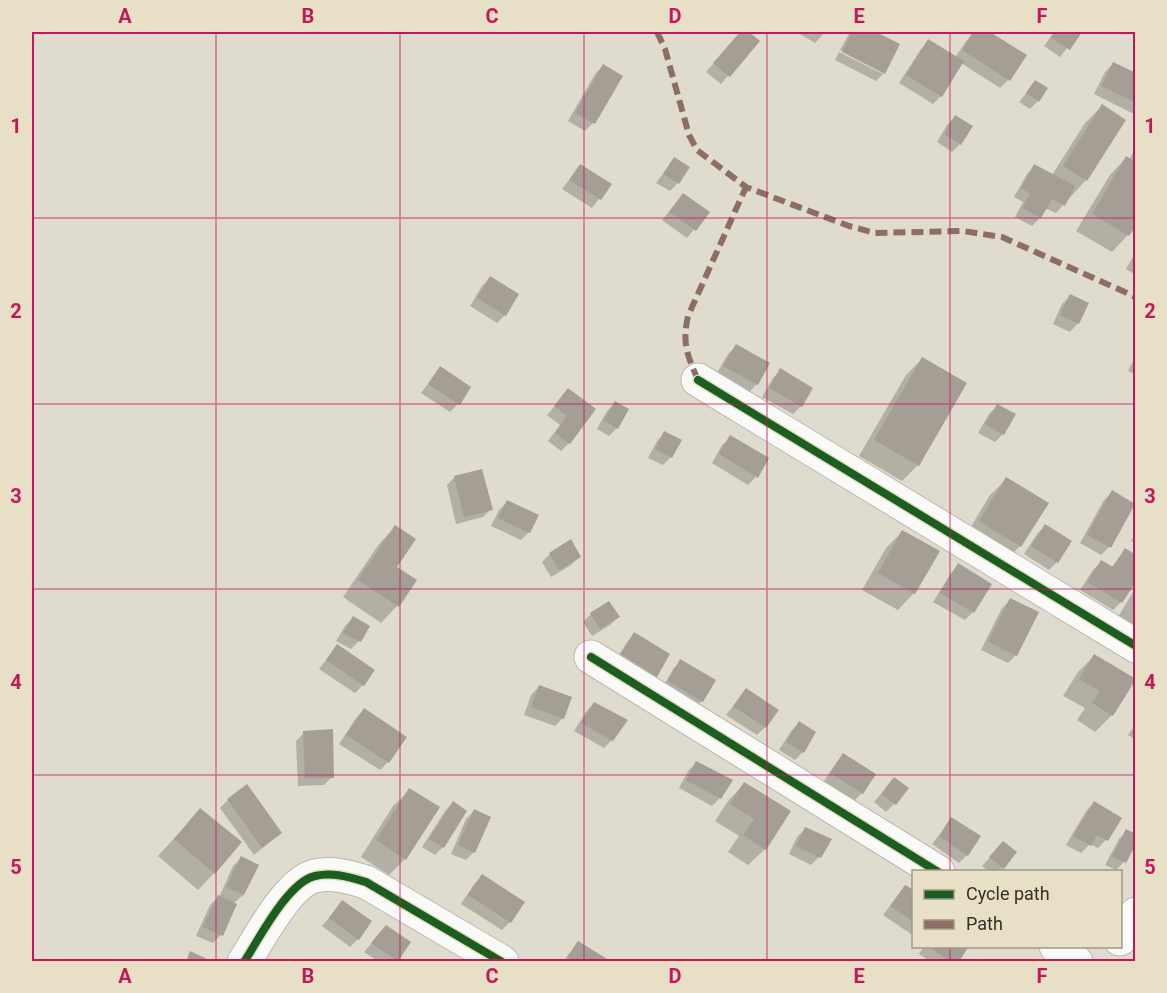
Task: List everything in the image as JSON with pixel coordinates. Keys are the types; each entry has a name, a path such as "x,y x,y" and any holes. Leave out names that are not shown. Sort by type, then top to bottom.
{"street":[{"path":"698,380 1136,646"},
{"path":"591,657 935,870"},
{"path":"244,962 290,891 313,876 341,874 366,882 502,962"},
{"path":"1122,936 1136,914"},
{"path":"1058,948 1076,962"},
{"path":"1107,962 1115,948"}],"building":[{"path":"740,32 749,32 760,41 730,77 713,63"},
{"path":"852,32 876,32 900,44 885,74 842,52"},
{"path":"973,32 990,32 1027,55 1010,81 962,50"},
{"path":"1055,32 1082,32 1070,50 1051,38"},
{"path":"928,39 964,61 942,97 906,75"},
{"path":"1113,62 1136,73 1136,103 1101,86"},
{"path":"603,64 623,76 595,124 575,113"},
{"path":"1035,80 1048,88 1039,102 1026,93"},
{"path":"1102,104 1126,120 1087,181 1063,166"},
{"path":"955,115 973,126 961,145 944,134"},
{"path":"1126,156 1136,162 1136,226 1129,236 1092,214"},
{"path":"674,157 690,167 679,184 663,174"},
{"path":"580,164 612,184 601,200 569,180"},
{"path":"1034,164 1075,186 1065,206 1052,199 1041,218 1022,208 1030,194 1021,188"},
{"path":"683,193 710,212 696,231 669,212"},
{"path":"490,276 519,294 506,316 477,298"},
{"path":"1070,294 1089,303 1079,324 1060,315"},
{"path":"736,344 770,363 758,385 723,366"},
{"path":"922,357 967,383 919,466 874,440"},
{"path":"440,366 471,387 460,405 428,384"},
{"path":"780,368 813,388 802,407 769,388"},
{"path":"568,388 596,409 570,444 555,433 567,416 554,406"},
{"path":"615,401 629,409 618,429 604,420"},
{"path":"997,404 1016,414 1004,435 985,424"},
{"path":"664,431 682,440 672,458 655,449"},
{"path":"730,435 769,458 758,478 719,454"},
{"path":"482,469 493,510 464,517 454,476"},
{"path":"1006,477 1049,503 1021,547 979,521"},
{"path":"1112,490 1135,504 1111,548 1087,535"},
{"path":"507,500 539,515 530,533 498,518"},
{"path":"1045,524 1072,541 1058,563 1031,546"},
{"path":"395,525 416,539 397,567 417,580 399,607 358,580"},
{"path":"902,530 940,551 915,594 878,573"},
{"path":"571,539 581,557 559,570 549,553"},
{"path":"1125,548 1136,555 1136,582 1122,603 1087,582 1101,560 1113,567"},
{"path":"958,563 992,584 974,613 940,593"},
{"path":"1010,598 1039,612 1017,656 988,642"},
{"path":"609,601 620,617 600,629 590,613"},
{"path":"353,616 370,626 361,642 343,633"},
{"path":"634,632 670,654 657,677 621,654"},
{"path":"337,644 375,670 364,686 326,660"},
{"path":"1094,654 1136,679 1113,716 1092,703 1100,691 1079,679"},
{"path":"680,659 716,680 703,702 668,681"},
{"path":"539,685 572,697 564,719 531,707"},
{"path":"746,688 779,710 766,728 733,706"},
{"path":"594,702 628,720 613,741 581,723"},
{"path":"364,708 407,737 389,763 346,735"},
{"path":"799,721 816,732 804,753 786,742"},
{"path":"333,729 334,778 305,778 303,731"},
{"path":"843,753 876,774 863,794 830,773"},
{"path":"696,761 733,780 721,799 686,780"},
{"path":"894,777 909,788 896,805 881,794"},
{"path":"744,782 791,811 766,850 743,835 754,819 730,804"},
{"path":"247,784 282,833 262,848 227,799"},
{"path":"409,788 440,807 406,860 376,840"},
{"path":"453,801 467,811 444,848 429,839"},
{"path":"1094,801 1122,818 1108,841 1097,835 1091,846 1073,836"},
{"path":"200,808 242,842 215,874 174,839"},
{"path":"474,809 491,817 475,853 458,845"},
{"path":"951,817 981,836 968,856 939,836"},
{"path":"805,827 832,839 821,858 796,846"},
{"path":"1126,829 1136,834 1136,844 1126,863 1112,856"},
{"path":"1003,841 1017,852 1004,869 989,857"},
{"path":"241,856 259,865 244,895 226,887"},
{"path":"482,874 525,902 511,923 468,895"},
{"path":"905,885 912,889 912,921 890,906"},
{"path":"218,895 237,904 223,936 203,927"},
{"path":"342,900 372,921 359,940 329,918"},
{"path":"386,925 411,942 398,961 371,943"},
{"path":"578,941 612,962 575,962 567,957"},
{"path":"931,948 968,948 959,962 951,962"},
{"path":"190,951 209,960 208,962 186,962"}],"marked path":[{"path":"657,32 665,49 689,135 697,150 746,187 849,226 875,233 963,231 1002,237 1136,297"},
{"path":"698,380 687,349 685,334 688,316 746,187"}],"cycle path":[{"path":"698,380 1136,646"},
{"path":"591,657 935,870"},
{"path":"244,962 275,913 295,889 305,880 328,875 366,882 502,962"}]}
